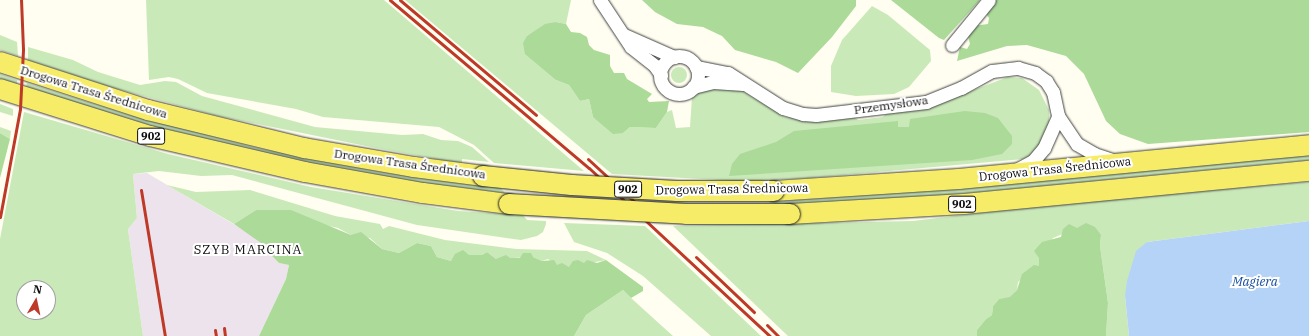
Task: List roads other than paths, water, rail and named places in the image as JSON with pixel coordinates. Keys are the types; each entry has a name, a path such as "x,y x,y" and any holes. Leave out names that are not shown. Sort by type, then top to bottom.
{"main road":[{"name":"Drogowa Trasa Średnicowa","path":"0,62 148,110 304,148 414,167 572,186 677,191 774,191 1007,174 1309,146"},
{"name":"Drogowa Trasa Średnicowa","path":"0,89 150,136 305,172 423,193 509,204 656,213 790,214 964,204 1309,171"}],"street":[{"path":"600,0 631,47 655,66 661,75 664,86 674,93 684,93 693,87 698,78 696,67 687,58 674,57 624,35"},
{"path":"952,45 989,0"},
{"path":"661,75 664,64 674,57"},
{"name":"Przemysłowa","path":"696,67 728,73 783,108 803,114 816,115 926,102 961,88 992,71 1018,68 1035,74 1046,82 1053,92 1058,116"},
{"name":"Przemysłowa","path":"693,87 713,82 744,84"},
{"path":"1058,116 1077,144 1094,154 1122,163"},
{"path":"1007,174 1033,161 1053,132 1058,116"}],"water":[{"name":"Magiera","path":"1309,221 1309,336 1129,336 1125,296 1127,281 1136,251 1147,242"}],"railway":[{"path":"0,217 20,109 23,49 21,0"},
{"path":"390,0 589,168 770,336"},
{"path":"400,0 536,115"},
{"path":"588,159 638,205"},
{"path":"141,190 165,336"},
{"path":"696,257 754,312"},
{"path":"767,325 778,336"},
{"path":"224,328 225,336"},
{"path":"215,330 216,336"}],"district":[{"name":"SZYB MARCINA","path":"248,250"}]}
